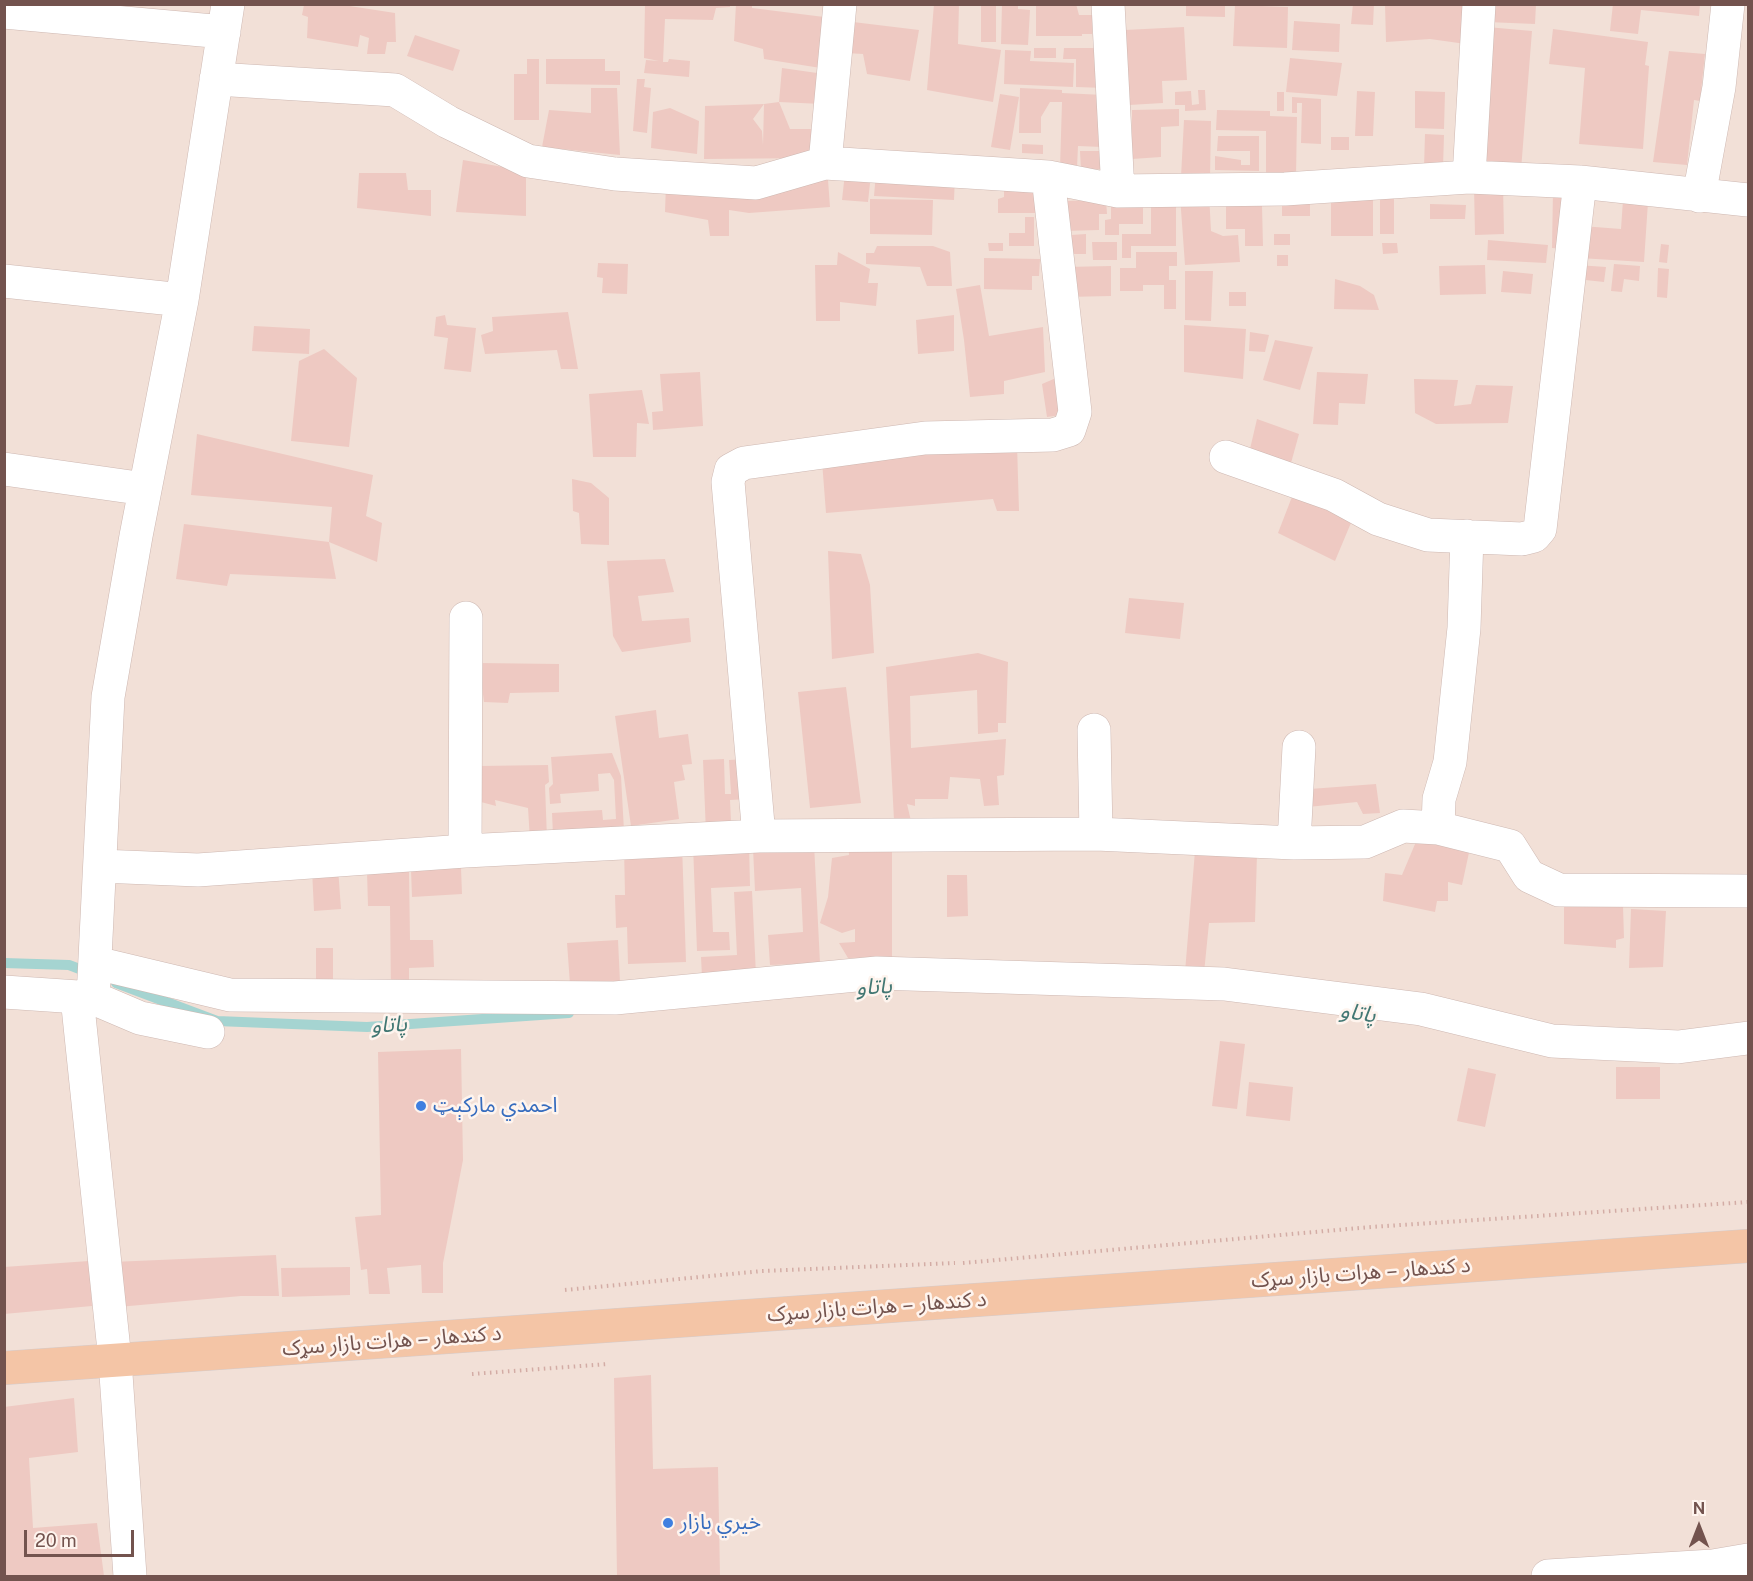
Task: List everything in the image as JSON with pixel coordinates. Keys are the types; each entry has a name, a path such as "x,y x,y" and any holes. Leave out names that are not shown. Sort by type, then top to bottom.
{"main road":[{"name":"د کندهار – هرات بازار سړک","path":"4,1368 1749,1246"}],"street":[{"path":"825,163 840,4"},
{"path":"1108,4 1118,191"},
{"path":"1469,177 1479,4"},
{"path":"1699,196 1719,87 1728,4"},
{"path":"4,12 226,18 183,300 145,489 108,697 92,984 130,1576"},
{"path":"216,79 395,90 448,122 528,161 615,174 756,183 825,163 1048,177 1118,191 1285,189 1469,177 1580,182 1749,200"},
{"path":"759,836 728,482 731,470 744,463 926,438 1053,435 1069,430 1075,412 1048,177"},
{"path":"1226,457 1334,495 1378,519 1428,535 1522,539 1534,536 1540,529 1580,182"},
{"path":"4,281 183,300"},
{"path":"4,469 145,489"},
{"path":"1438,828 1439,799 1450,762 1464,628 1467,536"},
{"path":"465,851 466,618"},
{"path":"1094,730 1096,834"},
{"path":"1294,843 1299,747"},
{"path":"100,866 198,870 465,851 759,836 1096,834 1294,843 1365,842 1403,826 1438,828 1510,846 1529,876 1559,890 1749,891"},
{"path":"4,992 92,984 230,995 615,998 877,973 1224,984 1421,1009 1552,1041 1678,1047 1749,1038"},
{"path":"92,984 140,1018 208,1032"},
{"path":"1548,1576 1713,1566 1749,1560"}],"path":[{"path":"555,1291 762,1271 959,1263 1359,1228 1749,1202"}],"shaded area":[{"path":"5,5 1748,5 1748,1576 5,1576"}],"building":[{"path":"645,4 730,4 730,7 716,8 713,20 665,19 663,62 668,62 669,59 690,61 689,77 644,73 646,60 659,61 644,58"},
{"path":"736,4 752,4 752,8 832,18 827,69 764,59 763,49 734,41"},
{"path":"934,4 959,4 958,44 1001,50 993,102 927,90"},
{"path":"1002,4 1018,4 1018,9 1030,10 1028,45 1001,44"},
{"path":"1036,4 1076,4 1079,15 1093,15 1092,34 1036,36"},
{"path":"1186,4 1225,4 1225,17 1186,16"},
{"path":"1353,4 1374,4 1373,25 1351,24"},
{"path":"1385,4 1475,4 1473,45 1430,39 1386,42"},
{"path":"1488,4 1536,4 1535,24 1487,22"},
{"path":"1613,4 1700,4 1699,16 1641,10 1638,34 1610,31"},
{"path":"304,5 343,5 395,13 396,42 387,42 385,54 367,54 369,38 360,35 358,47 307,38 308,17 302,15"},
{"path":"981,5 996,5 996,42 981,42"},
{"path":"1235,5 1288,7 1287,48 1233,46"},
{"path":"1294,21 1340,24 1339,52 1292,50"},
{"path":"853,22 919,30 910,81 867,74 863,54 846,53"},
{"path":"1184,27 1187,80 1162,81 1163,103 1129,105 1125,30"},
{"path":"1487,27 1532,31 1521,170 1476,166"},
{"path":"1553,29 1648,42 1645,65 1649,66 1643,149 1579,144 1585,68 1549,64"},
{"path":"415,35 460,50 453,71 407,56"},
{"path":"1034,48 1056,48 1056,58 1034,58"},
{"path":"1064,48 1106,48 1105,88 1076,87 1076,59 1063,59"},
{"path":"1005,50 1031,51 1030,61 1074,63 1073,87 1004,84"},
{"path":"1669,51 1705,54 1700,101 1694,100 1687,165 1653,162"},
{"path":"1290,58 1342,63 1337,96 1286,92"},
{"path":"527,59 539,59 539,120 514,120 514,74 527,74"},
{"path":"546,59 605,59 605,71 620,71 620,85 546,84"},
{"path":"782,68 824,74 822,104 779,102"},
{"path":"637,79 645,79 644,87 651,88 647,133 633,131"},
{"path":"591,88 617,88 620,155 542,147 549,110 591,113"},
{"path":"1020,88 1104,95 1102,147 1078,146 1077,168 1060,168 1062,102 1050,102 1041,117 1041,133 1019,133"},
{"path":"1198,90 1205,90 1206,110 1185,111 1185,105 1175,105 1175,92 1191,91 1192,105 1199,104"},
{"path":"1357,91 1375,92 1373,136 1355,136"},
{"path":"1415,91 1445,92 1444,129 1415,128"},
{"path":"1277,92 1284,92 1284,111 1277,111"},
{"path":"1000,94 1019,97 1010,150 991,147"},
{"path":"1292,97 1321,99 1321,144 1301,143 1302,103 1297,103 1297,113 1292,113"},
{"path":"779,102 790,129 816,129 813,158 704,159 705,106","holes":["764,104 763,145 762,131 753,119"]},
{"path":"670,108 699,121 697,154 651,148 653,112"},
{"path":"1179,109 1179,126 1161,127 1161,157 1132,159 1132,110"},
{"path":"1217,110 1270,111 1270,116 1297,117 1296,177 1266,177 1266,131 1216,130"},
{"path":"1184,120 1211,121 1210,178 1181,177"},
{"path":"1425,134 1444,135 1443,168 1424,168"},
{"path":"1218,136 1259,136 1259,171 1215,170 1215,156 1241,160 1241,165 1250,165 1250,151 1217,151"},
{"path":"1331,137 1349,137 1349,150 1331,150"},
{"path":"1022,144 1043,145 1043,154 1022,153"},
{"path":"1080,151 1102,151 1102,169 1081,170"},
{"path":"463,160 526,171 526,216 456,212"},
{"path":"359,173 406,173 408,190 431,190 431,216 357,208"},
{"path":"845,173 871,174 868,202 842,200"},
{"path":"876,173 955,176 954,200 874,196"},
{"path":"828,180 830,207 749,213 729,210 729,236 710,236 708,220 665,212 666,184 747,186"},
{"path":"1004,180 1038,180 1037,213 998,213 998,199 1004,197"},
{"path":"1503,185 1504,234 1475,235 1474,186"},
{"path":"1553,191 1566,191 1565,249 1552,248"},
{"path":"1380,192 1394,192 1394,234 1380,234"},
{"path":"1176,194 1176,246 1131,246 1131,258 1122,258 1122,234 1151,234 1151,201"},
{"path":"1209,194 1211,231 1223,236 1238,235 1240,262 1185,265 1180,196"},
{"path":"1331,194 1373,194 1373,236 1331,236"},
{"path":"1226,196 1275,196 1275,206 1262,206 1263,246 1245,246 1245,229 1226,229"},
{"path":"1282,197 1310,198 1310,216 1282,216"},
{"path":"870,199 933,200 932,235 870,234"},
{"path":"1143,199 1143,224 1119,224 1119,235 1105,235 1105,220 1111,219 1111,200"},
{"path":"1106,200 1107,214 1099,214 1099,230 1063,231 1062,201"},
{"path":"1623,200 1648,202 1644,262 1580,258 1582,226 1621,229"},
{"path":"1430,204 1466,205 1465,219 1430,219"},
{"path":"1025,217 1034,217 1034,246 1009,246 1009,233 1025,233"},
{"path":"1086,234 1086,254 1072,254 1071,235"},
{"path":"1274,234 1290,234 1290,245 1274,245"},
{"path":"1488,240 1548,245 1546,263 1487,260"},
{"path":"1092,242 1117,242 1117,260 1093,260"},
{"path":"988,243 1003,243 1003,251 989,251"},
{"path":"1382,243 1397,243 1398,253 1383,254"},
{"path":"1661,244 1669,245 1667,263 1659,262"},
{"path":"877,246 933,246 950,252 952,286 927,286 920,267 866,264 866,253 874,253"},
{"path":"838,252 870,269 868,283 878,283 876,306 840,302 840,321 816,321 815,265 837,265"},
{"path":"1136,252 1177,252 1177,266 1169,266 1169,280 1176,280 1176,309 1164,309 1164,285 1143,285 1143,291 1120,291 1120,268 1136,268"},
{"path":"1277,255 1288,255 1288,266 1277,266"},
{"path":"984,258 1040,259 1039,276 1032,276 1032,290 984,289"},
{"path":"598,263 628,264 627,294 602,293 603,278 597,277"},
{"path":"1614,264 1640,266 1639,281 1624,279 1622,292 1611,291"},
{"path":"1485,265 1486,294 1440,295 1439,266"},
{"path":"1577,265 1606,267 1604,282 1576,279"},
{"path":"1111,266 1111,296 1066,297 1066,267"},
{"path":"1658,268 1669,269 1667,298 1657,297"},
{"path":"1185,271 1213,271 1211,321 1185,320"},
{"path":"1503,271 1533,274 1531,294 1501,292"},
{"path":"1335,279 1360,286 1374,295 1379,310 1334,309"},
{"path":"980,285 989,336 1043,327 1045,372 1004,381 1004,394 970,397 956,289"},
{"path":"1229,292 1246,292 1246,306 1229,306"},
{"path":"568,312 578,369 561,369 557,350 485,354 481,335 493,331 492,317"},
{"path":"445,315 447,325 476,328 471,372 444,369 448,338 434,336 436,317"},
{"path":"954,315 954,351 918,354 916,320"},
{"path":"1184,325 1246,329 1243,379 1184,372"},
{"path":"254,326 310,329 309,354 252,351"},
{"path":"1250,332 1269,335 1265,352 1249,351"},
{"path":"1275,340 1313,347 1300,390 1263,380"},
{"path":"324,349 357,378 349,447 291,441 299,361"},
{"path":"700,372 703,426 653,430 652,412 663,411 660,374"},
{"path":"1317,372 1368,374 1365,404 1339,403 1338,425 1313,424"},
{"path":"1056,378 1061,415 1047,417 1042,384"},
{"path":"1414,379 1458,380 1454,406 1471,404 1476,385 1513,386 1508,423 1436,424 1415,413"},
{"path":"642,390 649,424 637,423 636,457 593,457 589,394"},
{"path":"1257,419 1299,434 1291,463 1250,449"},
{"path":"197,434 373,475 366,516 382,523 377,562 329,542 332,507 191,495"},
{"path":"1017,444 1019,511 997,511 993,499 826,513 822,461"},
{"path":"572,479 591,483 609,498 609,545 581,544 579,513 573,511"},
{"path":"1295,489 1353,518 1335,561 1278,533"},
{"path":"184,524 329,542 336,579 230,574 227,586 176,579"},
{"path":"828,551 861,554 870,585 874,653 832,659"},
{"path":"665,559 674,592 638,596 642,621 689,618 691,642 622,652 613,636 607,561"},
{"path":"1129,598 1184,603 1180,639 1125,633"},
{"path":"978,653 1008,662 1006,723 998,723 998,732 978,734 977,690 910,696 911,748 1006,739 1004,775 997,776 999,805 984,806 980,779 950,777 948,799 915,799 915,806 907,804 911,821 894,820 886,667"},
{"path":"479,663 559,664 559,692 510,693 508,703 484,702"},
{"path":"846,687 861,803 810,808 798,692"},
{"path":"656,710 659,738 688,734 692,764 682,765 685,780 674,782 679,819 631,826 615,716"},
{"path":"612,753 621,776 624,831 553,835 552,813 602,810 603,820 616,819 614,780 610,773 598,774 599,791 560,794 561,803 550,804 549,788 553,784 551,757"},
{"path":"724,759 725,794 731,794 729,760 746,759 748,799 730,800 731,822 706,833 703,760"},
{"path":"548,765 549,782 545,785 547,839 530,840 528,808 495,800 496,806 481,802 480,766"},
{"path":"1376,784 1380,813 1363,814 1357,802 1298,808 1297,790"},
{"path":"848,836 892,843 892,957 848,958 839,943 855,942 855,929 842,933 820,923 828,897 832,858 849,855"},
{"path":"1418,837 1470,848 1462,885 1448,882 1448,901 1437,901 1435,912 1383,901 1385,873 1402,875"},
{"path":"1196,839 1257,854 1255,922 1209,923 1204,973 1185,972"},
{"path":"749,843 750,886 711,888 713,932 729,932 730,950 697,951 693,845"},
{"path":"814,844 820,963 770,965 768,935 803,932 801,888 755,891 753,848"},
{"path":"682,845 686,962 628,964 627,927 616,928 615,895 625,895 624,847"},
{"path":"338,868 341,909 314,911 312,869"},
{"path":"461,868 462,894 412,897 411,870"},
{"path":"409,871 410,940 433,940 434,967 409,968 409,995 391,996 390,906 368,906 367,872"},
{"path":"947,875 967,875 968,916 947,917"},
{"path":"752,891 756,975 702,977 701,957 737,955 734,892"},
{"path":"1564,906 1623,906 1624,938 1616,940 1616,948 1564,944"},
{"path":"1631,909 1666,911 1663,967 1629,968"},
{"path":"618,940 620,982 570,984 567,943"},
{"path":"316,948 333,948 333,986 316,986"},
{"path":"1220,1041 1245,1044 1237,1109 1212,1106"},
{"name":"احمدي مارکېټ","path":"461,1049 463,1160 443,1263 443,1293 422,1293 421,1265 387,1268 390,1294 369,1294 367,1269 361,1270 355,1217 381,1215 378,1052"},
{"path":"1616,1067 1660,1067 1660,1099 1616,1099"},
{"path":"1468,1068 1496,1074 1485,1127 1457,1121"},
{"path":"1249,1082 1293,1087 1290,1121 1246,1116"},
{"path":"276,1255 279,1296 241,1296 118,1307 112,1262"},
{"path":"89,1261 92,1306 4,1314 4,1267"},
{"path":"350,1267 350,1295 282,1297 281,1268"},
{"name":"خیري بازار","path":"651,1375 653,1469 718,1467 720,1576 617,1576 614,1378"},
{"path":"74,1398 78,1452 29,1458 33,1528 97,1523 104,1576 4,1576 4,1407"}],"waterway":[{"name":"پاتاو","path":"4,963 69,965 90,973"},
{"name":"پاتاو","path":"116,983 217,1021 367,1027 569,1013"}],"place":[{"name":"احمدي مارکېټ","path":"421,1106"},
{"name":"خیري بازار","path":"668,1523"}]}
